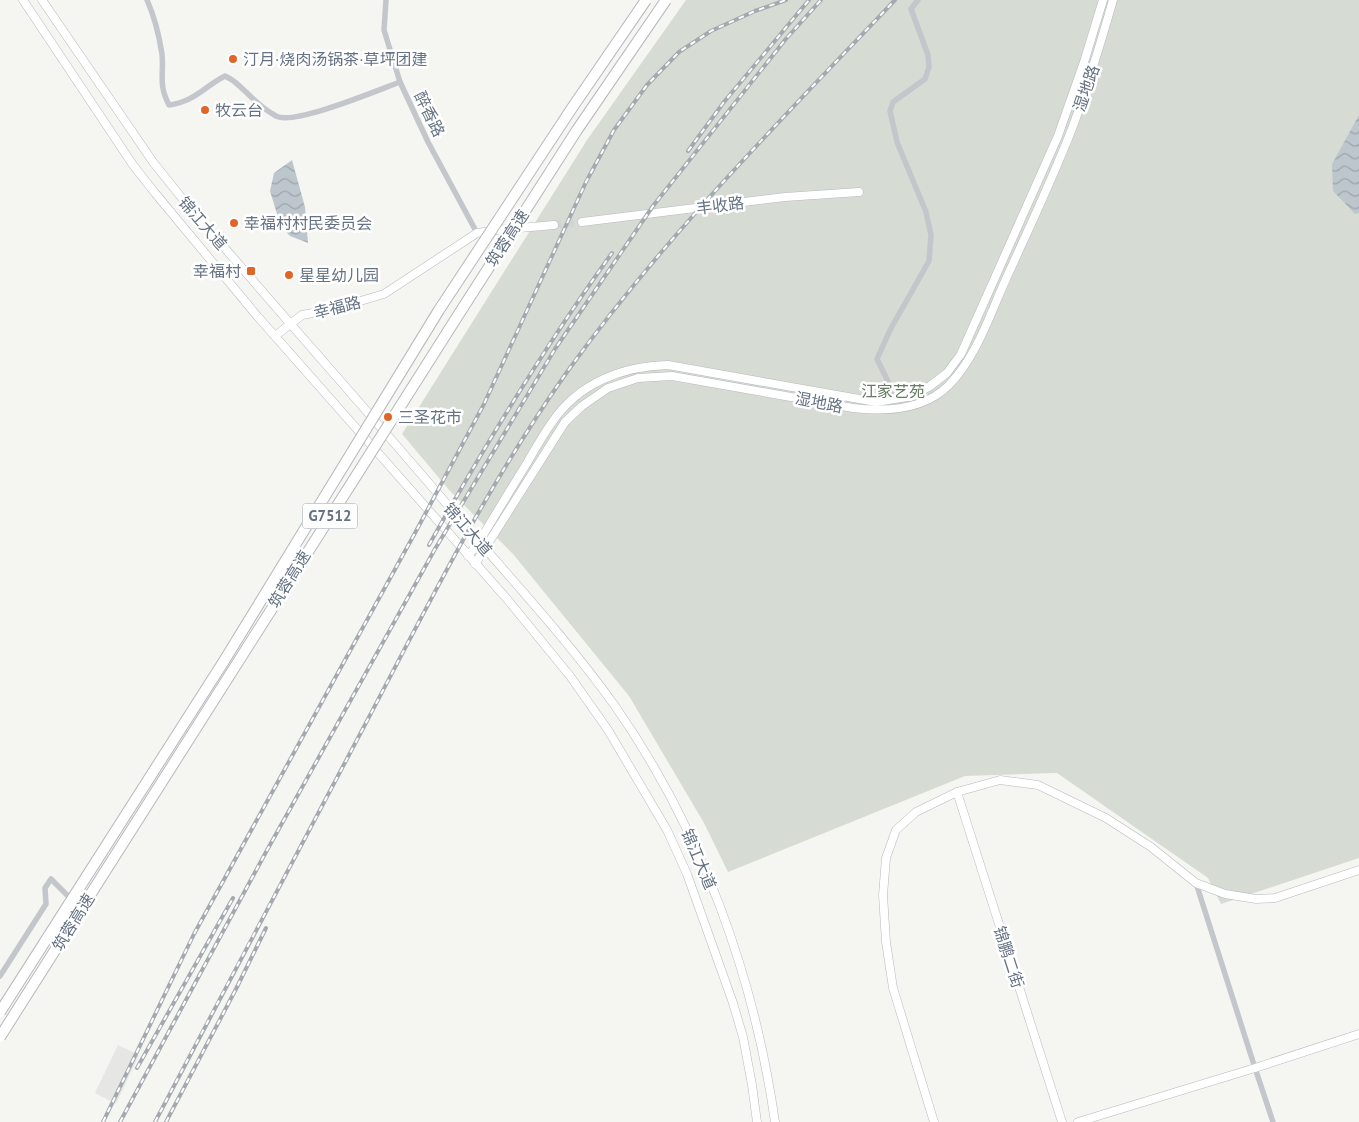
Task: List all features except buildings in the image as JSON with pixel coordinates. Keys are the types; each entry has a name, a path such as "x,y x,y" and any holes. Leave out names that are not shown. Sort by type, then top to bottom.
{"highway":[{"name":"筑蓉高速","path":"0,1012 224,661 439,310 572,108 646,0"},
{"name":"筑蓉高速","path":"0,1037 457,316 577,130 666,0"}],"street":[{"name":"锦江大道","path":"23,0 133,165 274,336 507,599 570,676 608,730 667,830 687,874 733,1003 752,1085 757,1122"},
{"name":"锦江大道","path":"42,0 153,162 181,198 479,542 527,594 598,684 652,764 678,809 705,867 743,977 754,1014 769,1080 775,1122"},
{"path":"147,0 156,22 162,56 163,92 169,105 192,99 212,83 226,76 235,80 244,91 278,117 292,118 340,105 400,82"},
{"name":"醉香路","path":"386,0 384,30 400,82 428,142 477,233"},
{"path":"899,408 877,359 890,330 929,261 931,235 926,212 897,142 890,111 893,102 925,79 929,67 928,55 911,9 918,0"},
{"name":"湿地路","path":"468,556 479,542 554,420 577,395 589,386 624,370 653,365 685,367 876,402 913,396 947,373 961,354 1058,136 1103,0"},
{"name":"湿地路","path":"475,564 565,422 582,406 608,388 638,378 665,376 695,379 877,411 899,408 933,397 948,385 964,366 978,340 1073,127 1113,0"},
{"name":"丰收路","path":"582,222 785,197 858,192"},
{"path":"477,233 554,225"},
{"name":"幸福路","path":"274,336 302,315 330,310 384,294 477,233"},
{"path":"736,386 737,377"},
{"path":"934,1122 893,988 886,942 883,895 886,858 896,830 916,812 957,792 1000,780 1038,785 1106,818 1151,847 1196,883 1225,894 1256,899 1275,898 1359,870"},
{"name":"锦鹏二街","path":"957,792 1062,1122"},
{"path":"0,976 46,904 46,888 51,879 84,912"},
{"path":"1196,883 1274,1122"},
{"path":"1078,1122 1359,1034"}],"shaded area":[{"path":"118,1045 139,1055 116,1104 95,1093"}],"green space":[{"name":"江家艺苑","path":"686,0 1359,0 1359,858 1221,904 1208,878 1057,773 965,776 728,872 704,823 629,696 513,554 450,491 402,434 587,140"}],"water":[{"path":"1359,115 1359,213 1355,214 1333,191 1332,164"},
{"path":"292,160 305,207 308,243 290,236 281,227 270,191 274,173"}],"tunnel":[{"path":"554,225 582,222"}],"railway":[{"path":"103,1122 194,934 484,404 586,182 614,130 647,85 679,52 711,31 755,11 786,0"},
{"path":"688,151 724,102 809,0"},
{"path":"120,1122 266,852 435,549 555,349 653,206 785,40 821,0"},
{"path":"155,1122 438,586 512,456 539,413 604,322 683,227 895,0"},
{"path":"429,545 516,396 612,253"},
{"path":"137,1068 233,898"},
{"path":"166,1122 266,928"}],"place":[{"name":"汀月·烧肉汤锅茶·草坪团建","path":"233,59"},
{"name":"牧云台","path":"205,110"},
{"name":"幸福村村民委员会","path":"234,223"},
{"name":"幸福村","path":"251,271"},
{"name":"星星幼儿园","path":"289,275"},
{"name":"三圣花市","path":"388,417"}]}
